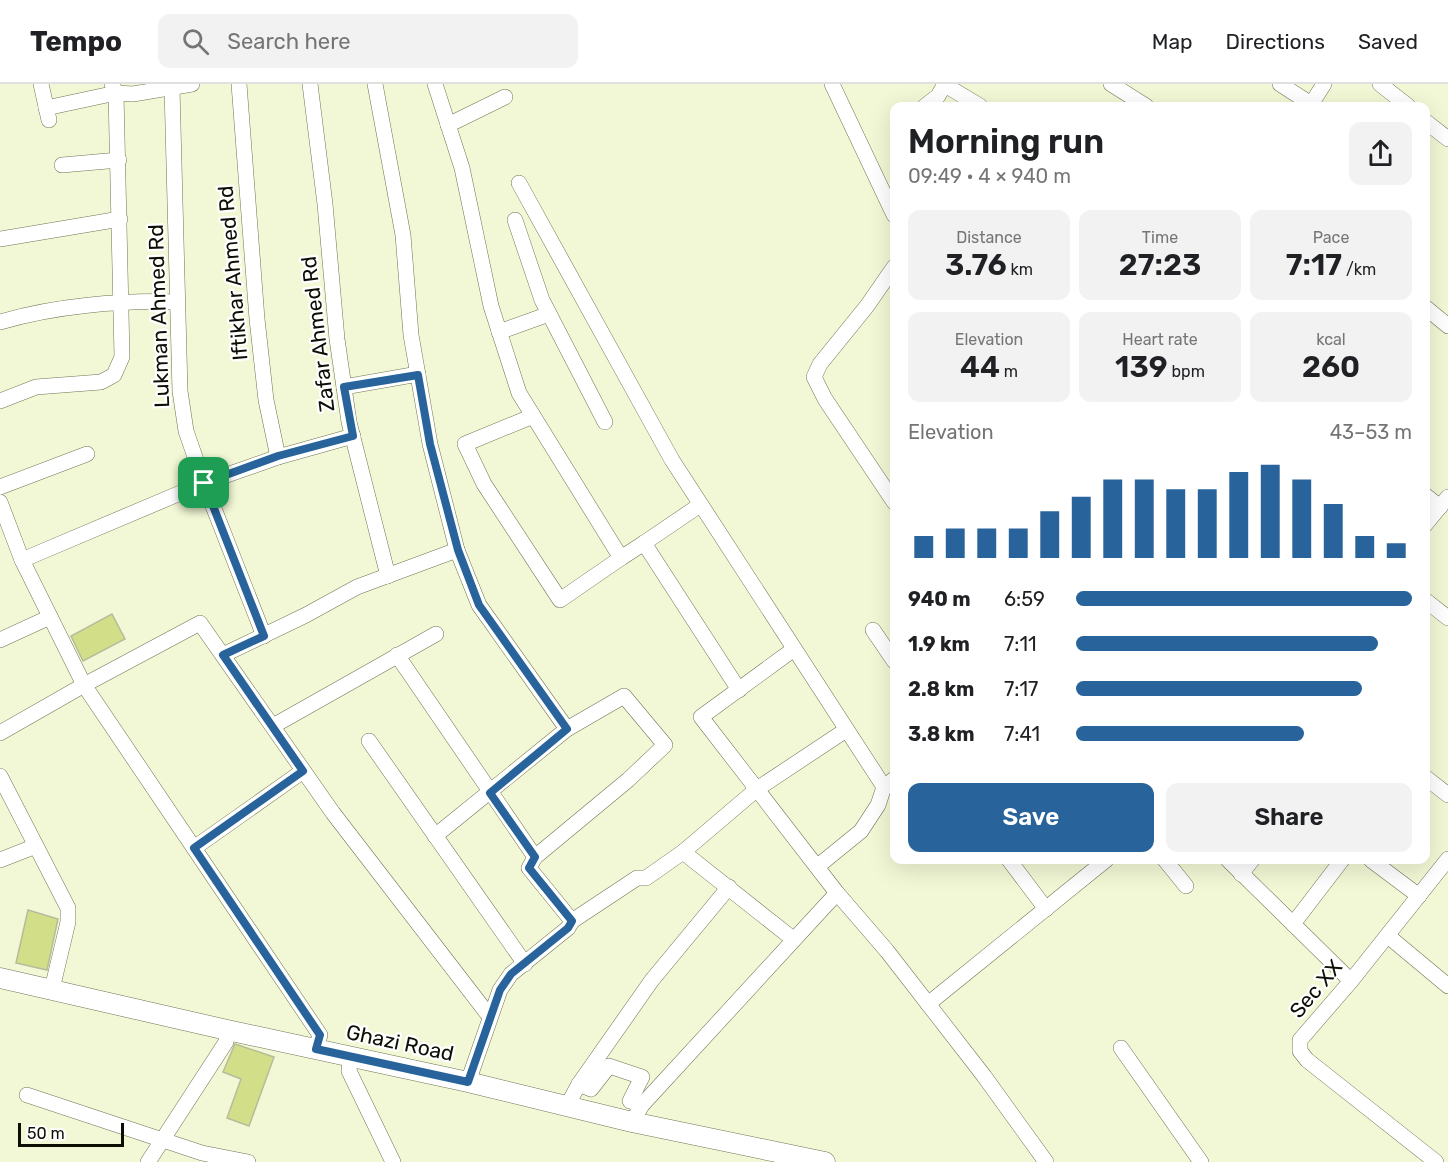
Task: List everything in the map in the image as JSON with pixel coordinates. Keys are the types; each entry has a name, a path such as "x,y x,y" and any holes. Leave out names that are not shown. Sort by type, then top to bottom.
{"main road":[{"name":"Ghazi Road","path":"0,978 567,1106 637,1114 802,1159 825,1162"}],"street":[{"path":"41,84 47,114 114,88 133,94 151,88 172,88 192,84"},
{"name":"Iftikhar Ahmed Rd","path":"239,84 258,331 266,400 278,456"},
{"name":"Zafar Ahmed Rd","path":"310,84 344,387 353,436 388,576"},
{"path":"375,84 404,235 411,335 430,444 458,550 479,605 567,729"},
{"path":"435,84 462,168 491,306 519,393 621,558"},
{"path":"832,84 890,207"},
{"path":"930,102 938,96 945,84 974,102"},
{"path":"1111,84 1140,102"},
{"path":"1280,84 1307,102"},
{"path":"1313,102 1324,84"},
{"path":"1380,84 1403,102"},
{"path":"0,401 36,387 101,382 114,375 122,357 120,219 114,88"},
{"name":"Lukman Ahmed Rd","path":"172,88 180,391 186,431 264,636"},
{"path":"448,125 505,97"},
{"path":"1430,125 1448,139"},
{"path":"62,165 118,160"},
{"path":"519,183 672,460 846,730 889,783 861,831 818,867"},
{"path":"0,239 120,219"},
{"path":"515,220 542,300 605,422"},
{"path":"890,273 867,306 820,364 814,377 825,399 890,496"},
{"path":"0,322 20,316 121,303 177,302"},
{"path":"1430,311 1448,326"},
{"path":"499,332 549,314"},
{"path":"344,387 418,375"},
{"path":"533,416 465,444 484,484 560,600 700,505"},
{"path":"22,560 204,483 278,456 353,436"},
{"path":"0,487 87,454"},
{"path":"0,502 22,560 84,685 320,1035 316,1049"},
{"path":"1430,519 1444,502"},
{"path":"644,543 739,690"},
{"path":"223,655 357,587 458,550"},
{"path":"1430,604 1448,618"},
{"path":"0,640 50,617"},
{"path":"1,729 200,623 333,813 490,1017"},
{"path":"873,630 890,655"},
{"path":"273,726 436,634"},
{"path":"794,649 700,717 837,893 887,951 984,1076 1046,1162"},
{"path":"397,655 535,857"},
{"path":"435,836 567,729 624,696 665,745 628,780 535,857 529,868 572,921"},
{"path":"468,1082 500,990 511,974 568,928 572,921 637,878 646,878 683,852 757,789 846,730"},
{"path":"369,741 525,964"},
{"path":"194,848 303,771"},
{"path":"0,776 68,909 68,922 52,989"},
{"path":"1430,781 1448,795"},
{"path":"0,860 36,846"},
{"path":"683,852 793,939"},
{"name":"Sec XX","path":"1436,1162 1307,1060 1300,1051 1300,1040 1388,936 1448,859"},
{"path":"1012,864 1046,909"},
{"path":"928,1004 1101,864"},
{"path":"1168,864 1186,886"},
{"path":"1232,864 1351,981"},
{"path":"1241,874 1249,864"},
{"path":"1293,924 1339,864"},
{"path":"1376,864 1419,896"},
{"path":"567,1106 579,1084 652,980 729,887"},
{"path":"579,1084 591,1089 609,1066 642,1077 630,1101 637,1114 837,893"},
{"path":"1388,936 1448,986"},
{"path":"148,1162 226,1042 227,1030"},
{"path":"1121,1048 1201,1162"},
{"path":"351,1057 349,1071 393,1162"},
{"path":"27,1095 202,1153 248,1162"}],"building":[{"path":"112,614 125,639 83,661 71,636"},
{"path":"28,910 58,919 47,970 16,963"},
{"path":"235,1044 274,1057 249,1126 227,1118 241,1079 223,1072"}],"route":[{"path":"418,375 430,444 458,550 479,605 567,729 490,793 535,857 529,868 572,921 568,928 511,974 500,990 468,1082 316,1049 320,1035 194,848 303,771 223,655 264,636 204,483 278,456 353,436 344,387 418,375"}]}
